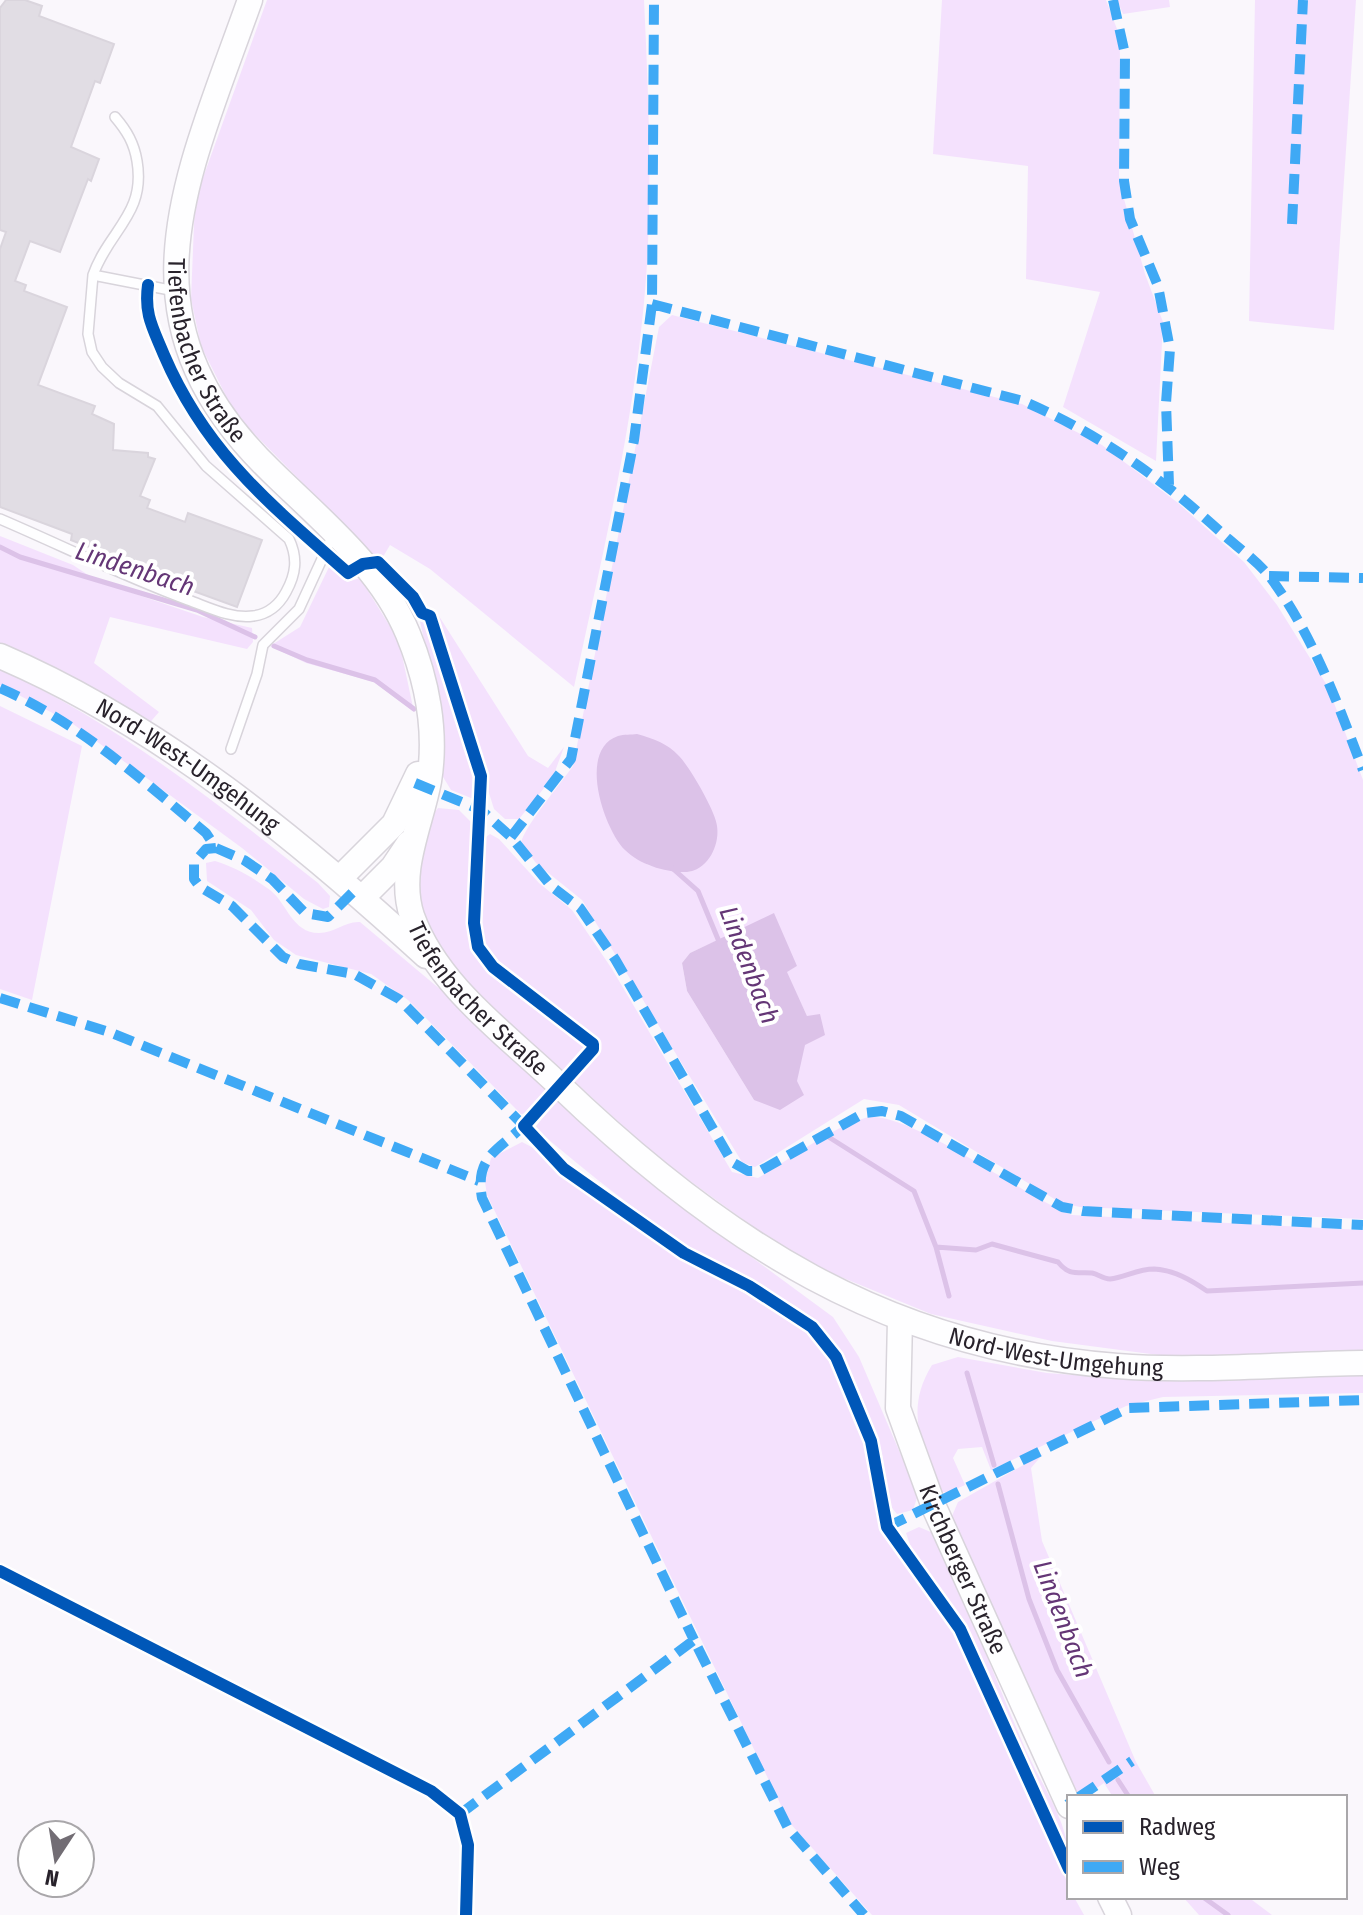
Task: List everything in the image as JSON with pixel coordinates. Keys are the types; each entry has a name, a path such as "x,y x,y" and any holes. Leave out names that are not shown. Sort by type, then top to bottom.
{"main road":[{"name":"Tiefenbacher Straße","path":"250,0 186,192 175,291 188,353 212,404 253,455 334,533 390,598 407,633 425,692 433,740 428,786 407,894 433,963 580,1105 703,1211 769,1256"},
{"name":"Nord-West-Umgehung","path":"0,656 118,717 188,763 340,878 433,963"},
{"name":"Tiefenbacher Straße","path":"340,878 394,824 410,796 423,746 425,692"},
{"name":"Tiefenbacher Straße","path":"362,898 393,867 418,826"},
{"name":"Nord-West-Umgehung","path":"769,1256 831,1290 900,1320 1034,1356 1120,1367 1363,1363"},
{"name":"Kirchberger Straße","path":"900,1320 898,1408 934,1507 1067,1802"}],"lane":[{"path":"0,519 126,577 226,614 249,617 265,614 282,599 293,577 295,554 283,533 206,466 157,406 119,383 92,352 88,334 93,275 101,253 126,221 138,195 134,147 115,117"},
{"path":"93,275 175,291"},
{"path":"231,749 257,674 263,645 299,609 334,533"}],"shaded area":[{"path":"267,0 644,0 649,202 642,322 622,460 574,687 430,569 390,545 380,562 235,414 201,346 191,299 195,200"},
{"path":"942,0 1106,0 1120,37 1119,181 1145,274 1163,322 1156,461 1063,407 1100,292 1026,279 1028,166 933,154"},
{"path":"1117,0 1169,0 1170,7 1123,14"},
{"path":"1255,0 1356,0 1334,330 1249,321"},
{"path":"672,315 1022,404 1102,445 1178,503 1244,562 1277,605 1328,687 1363,780 1363,1219 1080,1207 1061,1203 899,1105 864,1099 755,1167 742,1162 582,900 536,863 521,843 536,816 573,766 659,327","holes":["607,743 691,872 648,865 597,774","718,940 797,966 786,972 807,1016 796,1081 754,1100 687,991 682,963 690,953"]},
{"path":"0,536 73,565 97,581 203,617 252,628 253,642 247,649 110,617 94,663 159,712 146,727 0,645"},
{"path":"330,565 347,582 360,578 399,641 414,712 374,682 306,663 270,646 300,627"},
{"path":"437,613 528,756 548,768 564,747 553,777 519,819 505,819 494,809 434,618"},
{"path":"420,621 428,622 476,775 476,800 451,790 440,772 429,663"},
{"path":"0,669 85,714 165,767 318,883 330,896 329,907 323,909 304,899 242,848 73,724 0,685"},
{"path":"0,706 82,746 32,1000 0,989"},
{"path":"438,808 459,810 473,824 468,938 481,946 478,926 482,840 490,834 499,839 539,883 572,910 612,969 732,1172 758,1178 851,1123 865,1118 883,1118 935,1139 1072,1215 1363,1230 1363,1353 1166,1356 1052,1341 931,1314 797,1259 656,1156 464,981 422,916 414,884 428,821"},
{"path":"215,861 230,866 270,890 296,923 310,932 325,932 360,922 466,1011 667,1195 833,1317 859,1357 918,1495 913,1510 897,1514 888,1500 883,1458 866,1408 839,1349 819,1325 789,1302 705,1257 597,1179 535,1128 549,1108 541,1102 530,1113 521,1114 408,1000 371,974 296,955 274,940 251,910 207,881 206,863"},
{"path":"522,1142 543,1153 679,1254 806,1330 848,1392 864,1435 881,1524 953,1627 1067,1882 1067,1899 1075,1899 1084,1915 872,1915 789,1822 487,1195 485,1182 491,1158"},
{"path":"958,1357 1047,1373 1140,1380 1363,1375 1363,1393 1163,1397 1126,1406 991,1470 982,1447 958,1449 953,1458 965,1485 947,1493 940,1491 927,1459 917,1413 924,1381 932,1365"},
{"path":"1043,1454 1031,1468 1042,1541 1136,1762 1155,1795 1112,1795 1104,1783 1087,1795 1074,1795 957,1533 952,1516 958,1502"},
{"path":"919,1527 933,1533 1025,1748 1059,1818 1067,1843 1067,1858 957,1613 915,1559 906,1533"},
{"path":"1185,1899 1251,1899 1272,1915 1199,1915"}],"water":[{"path":"637,734 660,742 679,756 712,811 717,826 717,841 707,862 701,867 687,872 671,871 638,860 625,850 609,825 598,790 599,757 606,744 618,736"},
{"path":"774,913 797,966 787,972 807,1016 820,1014 825,1035 805,1045 797,1081 804,1095 780,1110 754,1100 687,991 682,963 690,953"}],"building":[{"path":"6,0 25,0 42,6 39,16 114,44 100,83 95,81 71,147 99,159 91,181 88,179 60,252 30,241 15,281 26,285 24,291 67,307 38,385 95,406 92,414 114,424 113,450 148,453 148,457 155,459 140,496 150,500 147,508 185,522 188,513 262,540 237,607 122,565 116,562 117,558 71,540 72,534 0,507 0,249 6,232 0,230 0,8"}],"waterway":[{"name":"Lindenbach","path":"0,547 20,557 197,610 255,637"},
{"name":"Lindenbach","path":"274,646 307,660 375,680 414,709"},
{"name":"Lindenbach","path":"671,867 698,891 720,944"},
{"name":"Lindenbach","path":"827,1136 914,1191 936,1247 949,1296"},
{"path":"936,1247 976,1250 992,1244 1058,1262 1070,1271 1092,1273 1107,1279 1142,1270 1168,1271 1207,1291 1363,1283"},
{"name":"Lindenbach","path":"967,1373 994,1465"},
{"name":"Lindenbach","path":"998,1484 1029,1599 1057,1670 1109,1762"},
{"name":"Lindenbach","path":"1118,1780 1128,1795"},
{"name":"Lindenbach","path":"1206,1899 1228,1915"}],"marked path":[{"path":"511,837 571,759 634,440 652,304 654,0"},
{"path":"1113,0 1125,54 1124,181 1130,219 1158,286 1170,349 1166,403 1169,485"},
{"path":"1292,224 1303,0"},
{"path":"652,304 1023,401 1078,428 1130,460 1202,515 1270,577 1312,646 1363,770"},
{"path":"1269,576 1363,578"},
{"path":"0,688 56,717 108,753 206,833 216,848 244,860 272,879 305,913 328,917 354,891"},
{"path":"415,783 481,810 511,837 551,886 580,908 615,959 732,1162 748,1171 760,1171 864,1113 882,1111 901,1116 1062,1207 1083,1211 1363,1225"},
{"path":"216,848 206,849 194,863 194,879 200,887 232,906 283,957 299,964 354,974 399,999 524,1126"},
{"path":"0,998 109,1032 479,1181"},
{"path":"528,1121 486,1161 482,1171 482,1198 694,1640"},
{"path":"887,1527 1128,1408 1363,1400"},
{"path":"460,1814 694,1640 788,1828 864,1915"},
{"path":"1082,1795 1132,1761"}],"cycle path":[{"path":"148,285 148,313 153,329 181,390 220,449 242,475 348,573 363,564 378,562 413,597 422,613 430,616 481,776 474,923 478,947 493,967 593,1044 593,1049 524,1126 564,1169 684,1253 749,1286 812,1327 836,1357 871,1441 887,1527 960,1629 1067,1865"},
{"path":"0,1571 431,1791 460,1814 468,1845 466,1915"}]}
